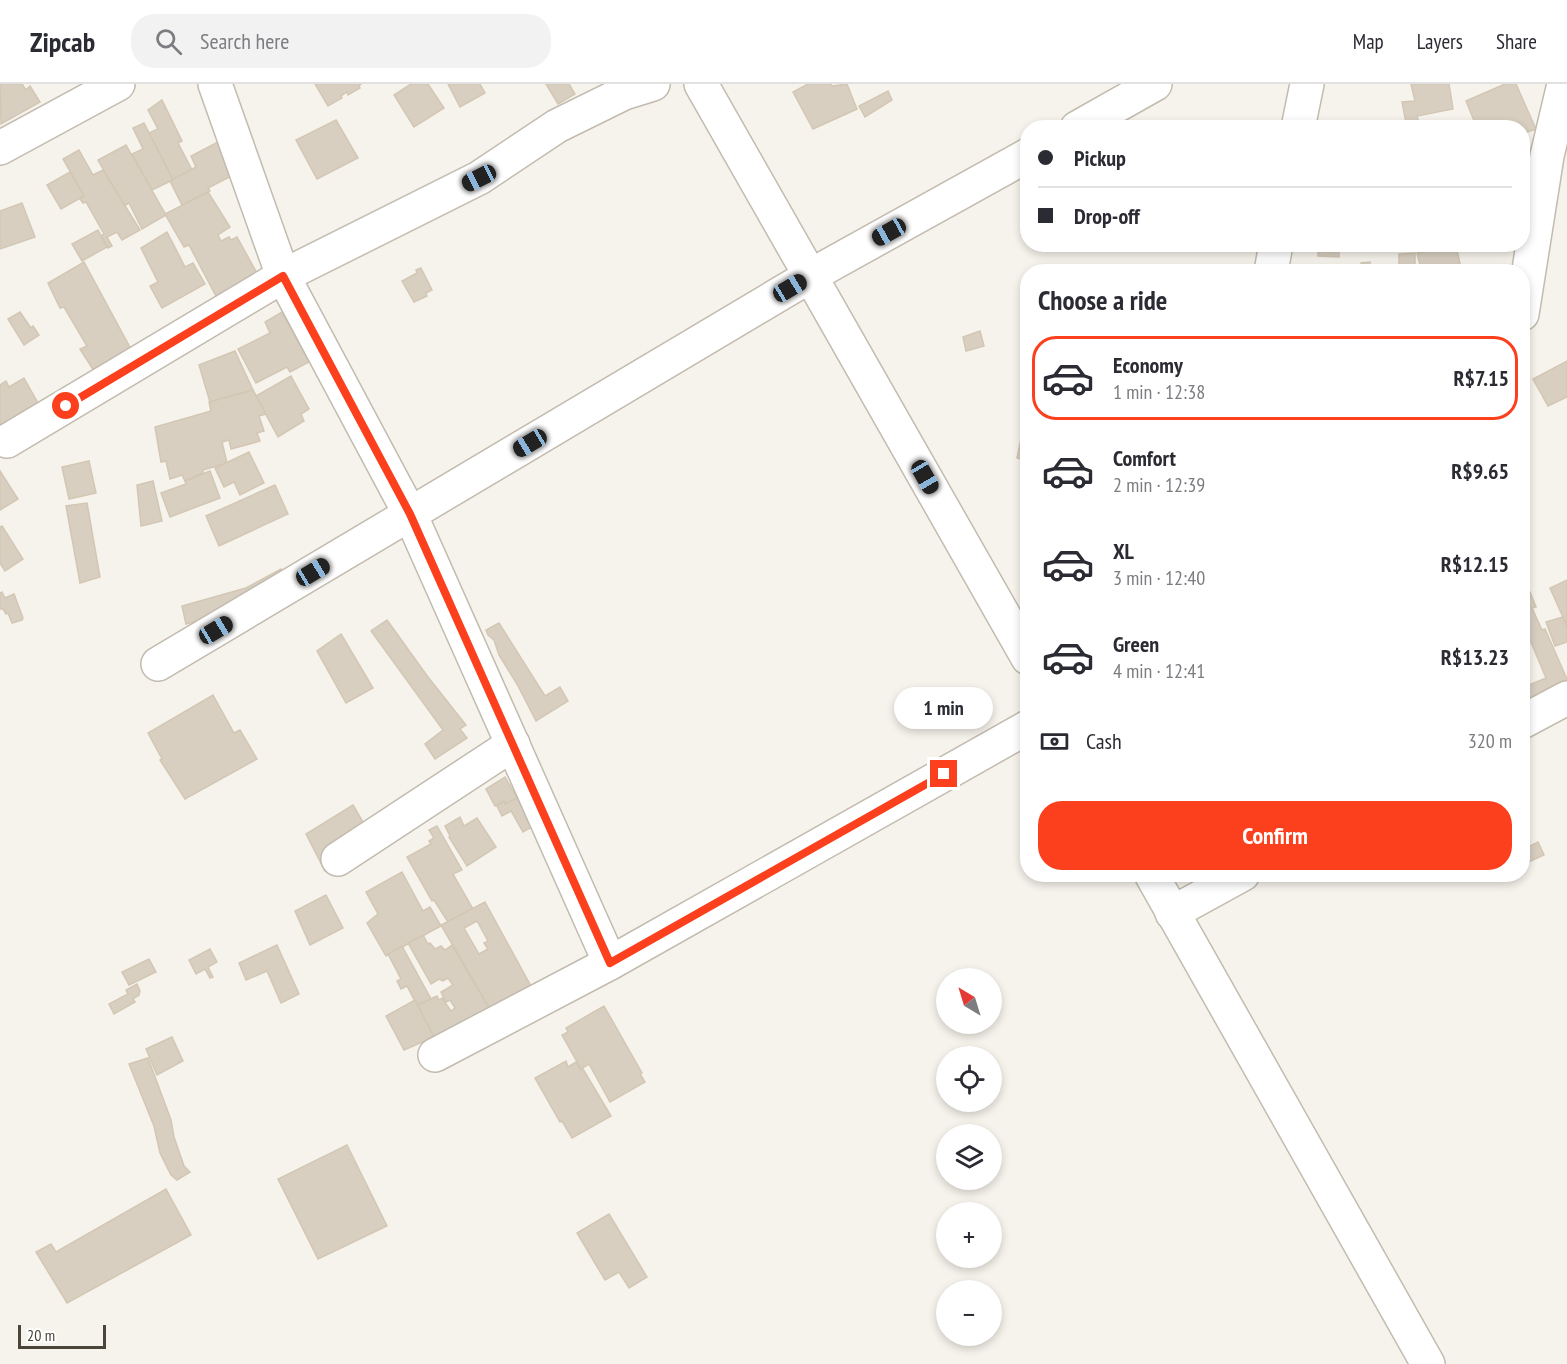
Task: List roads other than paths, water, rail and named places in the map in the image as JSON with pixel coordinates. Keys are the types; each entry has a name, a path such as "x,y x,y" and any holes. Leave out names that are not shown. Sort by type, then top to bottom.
{"street":[{"path":"0,148 118,84"},
{"path":"215,84 283,276 410,514 610,963"},
{"path":"7,441 283,276 479,178 557,126 624,93 652,84"},
{"path":"701,84 1020,644"},
{"path":"1091,120 1155,84"},
{"path":"1300,120 1307,84"},
{"path":"1530,264 1547,156 1564,84"},
{"path":"158,664 810,276 1020,159"},
{"path":"1530,718 1567,698"},
{"path":"435,1056 610,963 1020,732"},
{"path":"338,859 513,744"},
{"path":"1156,882 1428,1364"},
{"path":"1172,913 1228,882"}]}
